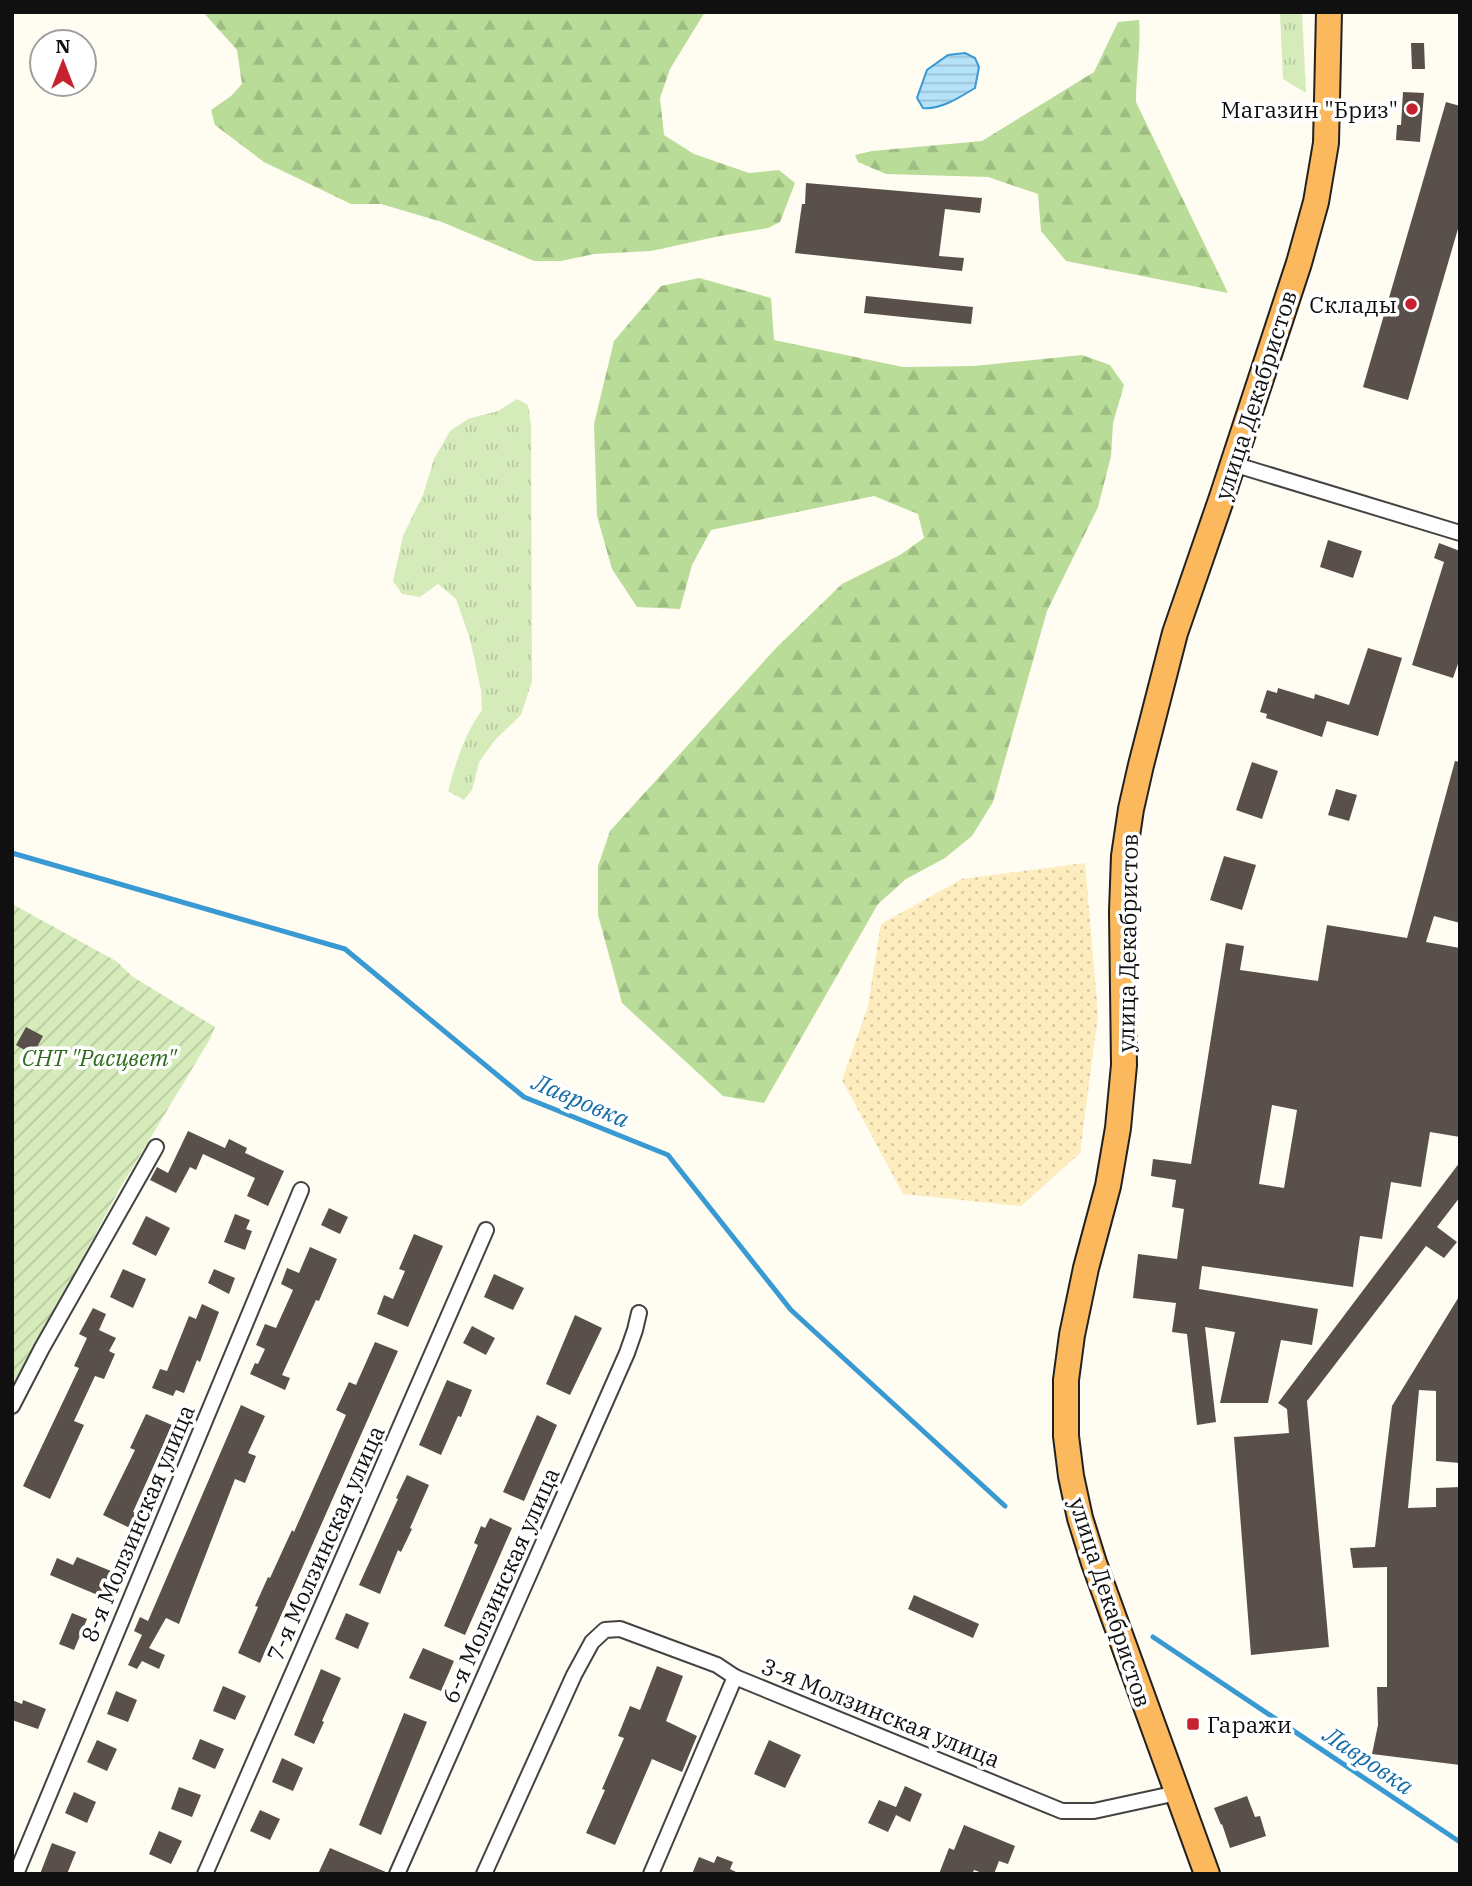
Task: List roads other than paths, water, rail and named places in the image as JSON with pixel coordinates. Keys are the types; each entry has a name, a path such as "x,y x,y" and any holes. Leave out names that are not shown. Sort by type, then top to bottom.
{"highway":[{"name":"улица Декабристов","path":"1207,1874 1080,1518 1066,1436 1066,1380 1072,1335 1086,1268 1108,1186 1118,1128 1124,1065 1124,856 1131,809 1175,633 1233,464 1316,202 1326,143 1329,12"}],"street":[{"path":"1233,464 1460,533"},
{"path":"12,1406 156,1147"},
{"name":"8-я Молзинская улица","path":"16,1874 301,1190"},
{"name":"7-я Молзинская улица","path":"205,1874 486,1230"},
{"name":"6-я Молзинская улица","path":"397,1874 627,1353 639,1313"},
{"path":"484,1874 574,1675 592,1642 605,1630 620,1629 717,1665 735,1677"},
{"name":"3-я Молзинская улица","path":"650,1874 735,1677 1062,1811 1094,1811 1177,1793"}],"water":[{"path":"965,53 975,58 979,67 975,88 943,105 923,108 917,98 927,70 948,55"}],"waterway":[{"name":"Лавровка","path":"12,853 345,949 524,1097 668,1155 791,1310 1005,1506"},
{"name":"Лавровка","path":"1153,1637 1460,1842"}],"place":[{"name":"Магазин \"Бриз\"","path":"1412,109"},
{"name":"Склады","path":"1411,304"},
{"name":"Гаражи","path":"1193,1724"}],"park label":[{"name":"СНТ \"Расцвет\"","path":"99,1057"}]}
